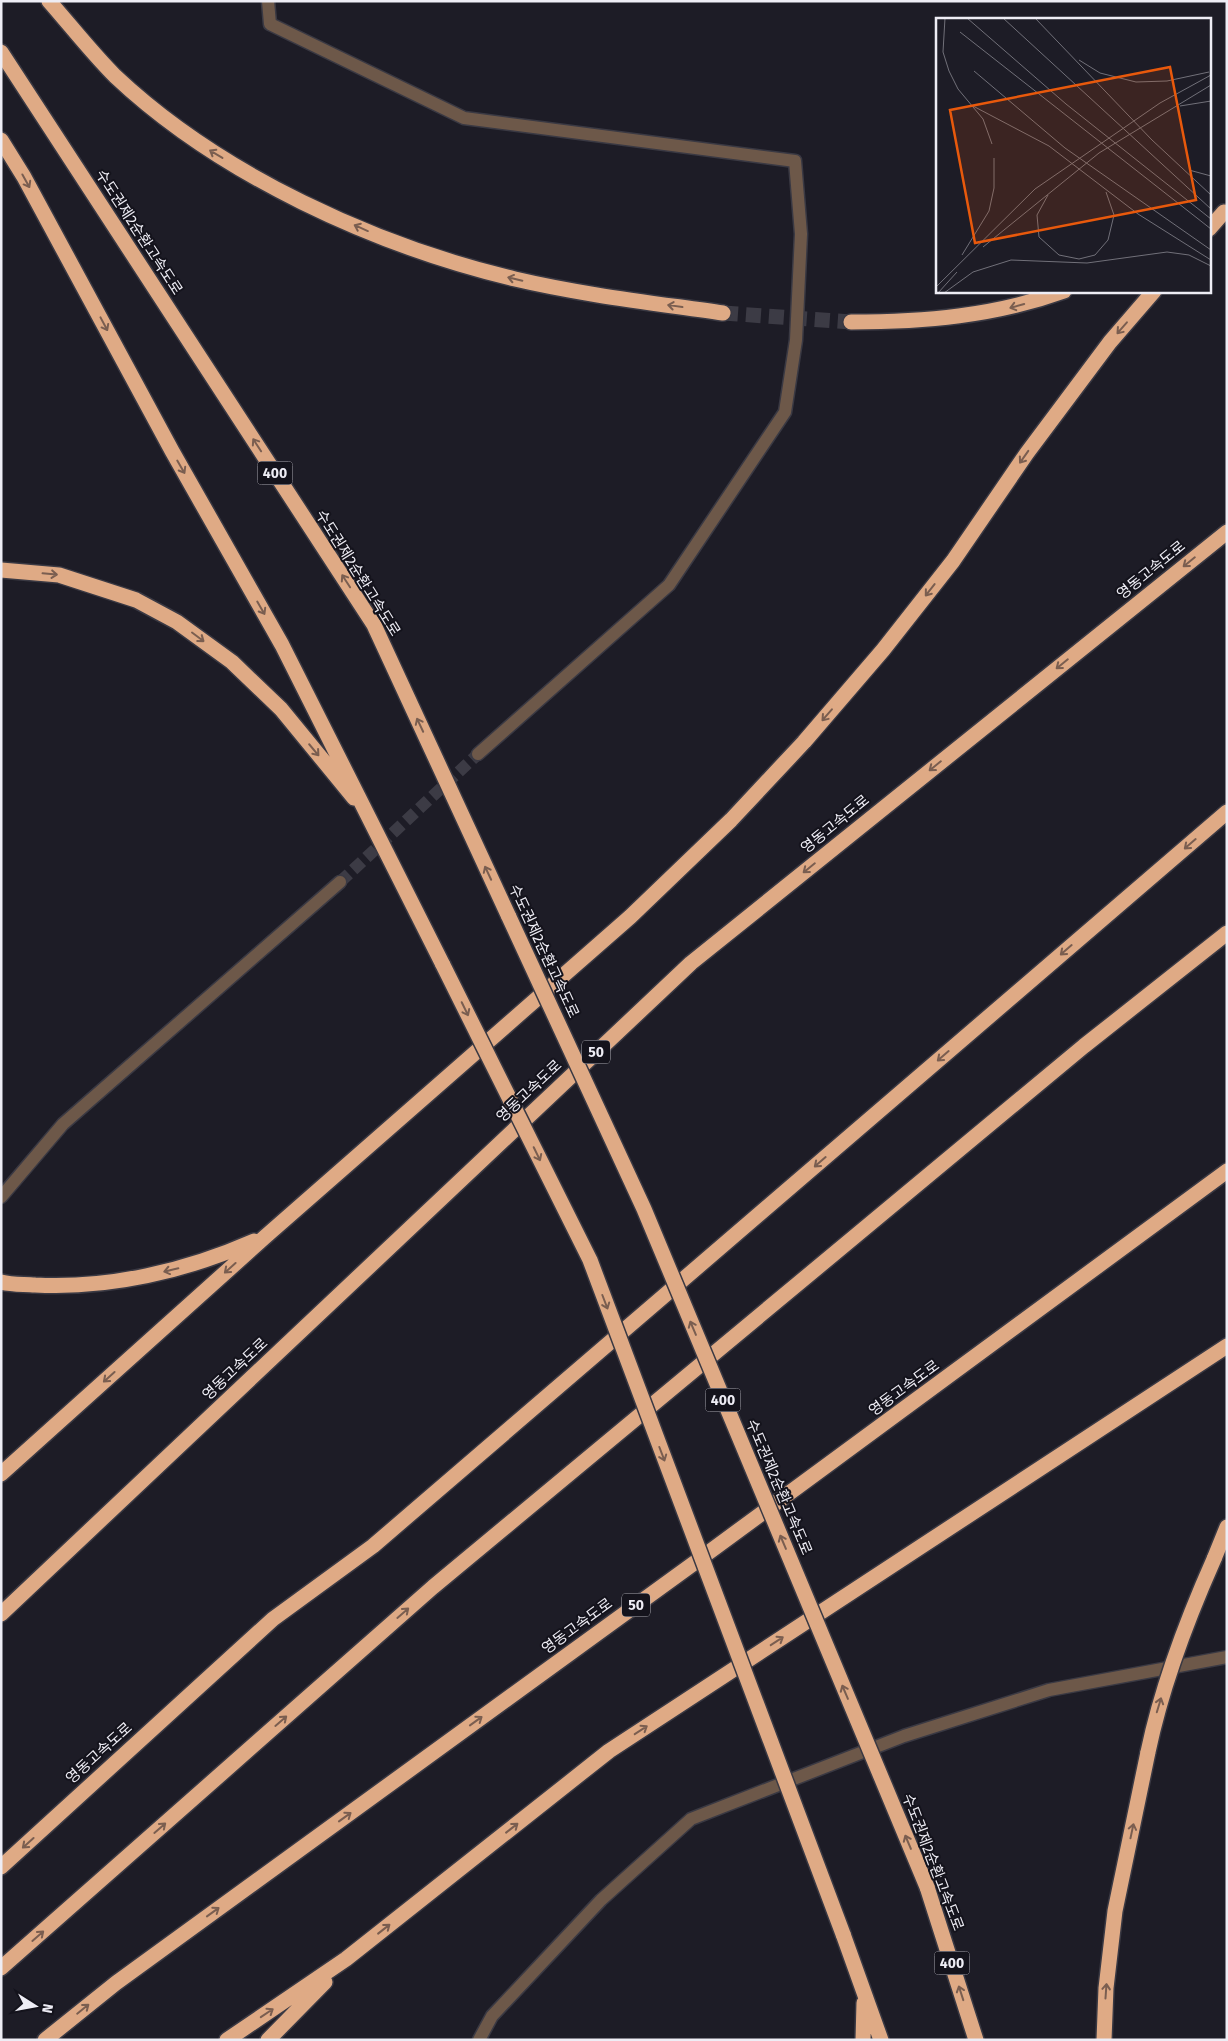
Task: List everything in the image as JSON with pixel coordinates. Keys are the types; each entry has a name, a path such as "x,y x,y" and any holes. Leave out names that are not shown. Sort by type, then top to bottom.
{"highway":[{"path":"49,1 115,76 158,111 211,151 257,178 308,204 402,245 459,265 516,279 584,292 723,313"},
{"name":"수도권제2순환고속도로","path":"1,52 374,625 644,1210 927,1887 976,2040"},
{"path":"1,140 24,177 172,451 282,645 371,818 590,1260 881,2040"},
{"path":"1210,220 1225,212"},
{"path":"1210,228 1225,212"},
{"path":"851,322 953,318 1005,309 1061,292"},
{"path":"1,1474 266,1236 630,917 732,820 804,742 883,650 953,561 1027,453 1110,342 1153,292"},
{"name":"영동고속도로","path":"1,1614 691,963 1227,532"},
{"path":"1,570 59,575 136,600 177,622 232,662 281,710 371,818"},
{"name":"영동고속도로","path":"1,1866 273,1619 373,1546 1227,812"},
{"path":"1,1968 433,1586 1084,1046 1227,933"},
{"name":"영동고속도로","path":"45,2040 116,1983 697,1561 1227,1171"},
{"path":"1,1282 58,1286 170,1271 219,1256 266,1236"},
{"path":"227,2040 346,1959 609,1751 1227,1346"},
{"path":"1104,2040 1106,1988 1115,1912 1156,1712 1177,1648 1227,1527"},
{"path":"268,2040 346,1959"},
{"path":"863,2040 865,1994"}],"street":[{"path":"268,1 270,24 464,118 795,161 800,244 796,340 785,412 669,584 478,754"},
{"path":"1,1197 63,1124 340,882"},
{"path":"479,2040 492,2016 594,1908 691,1819 904,1736 1040,1693 1227,1657"}],"tunnel":[{"path":"723,313 851,322"},
{"path":"340,882 478,754"}]}
